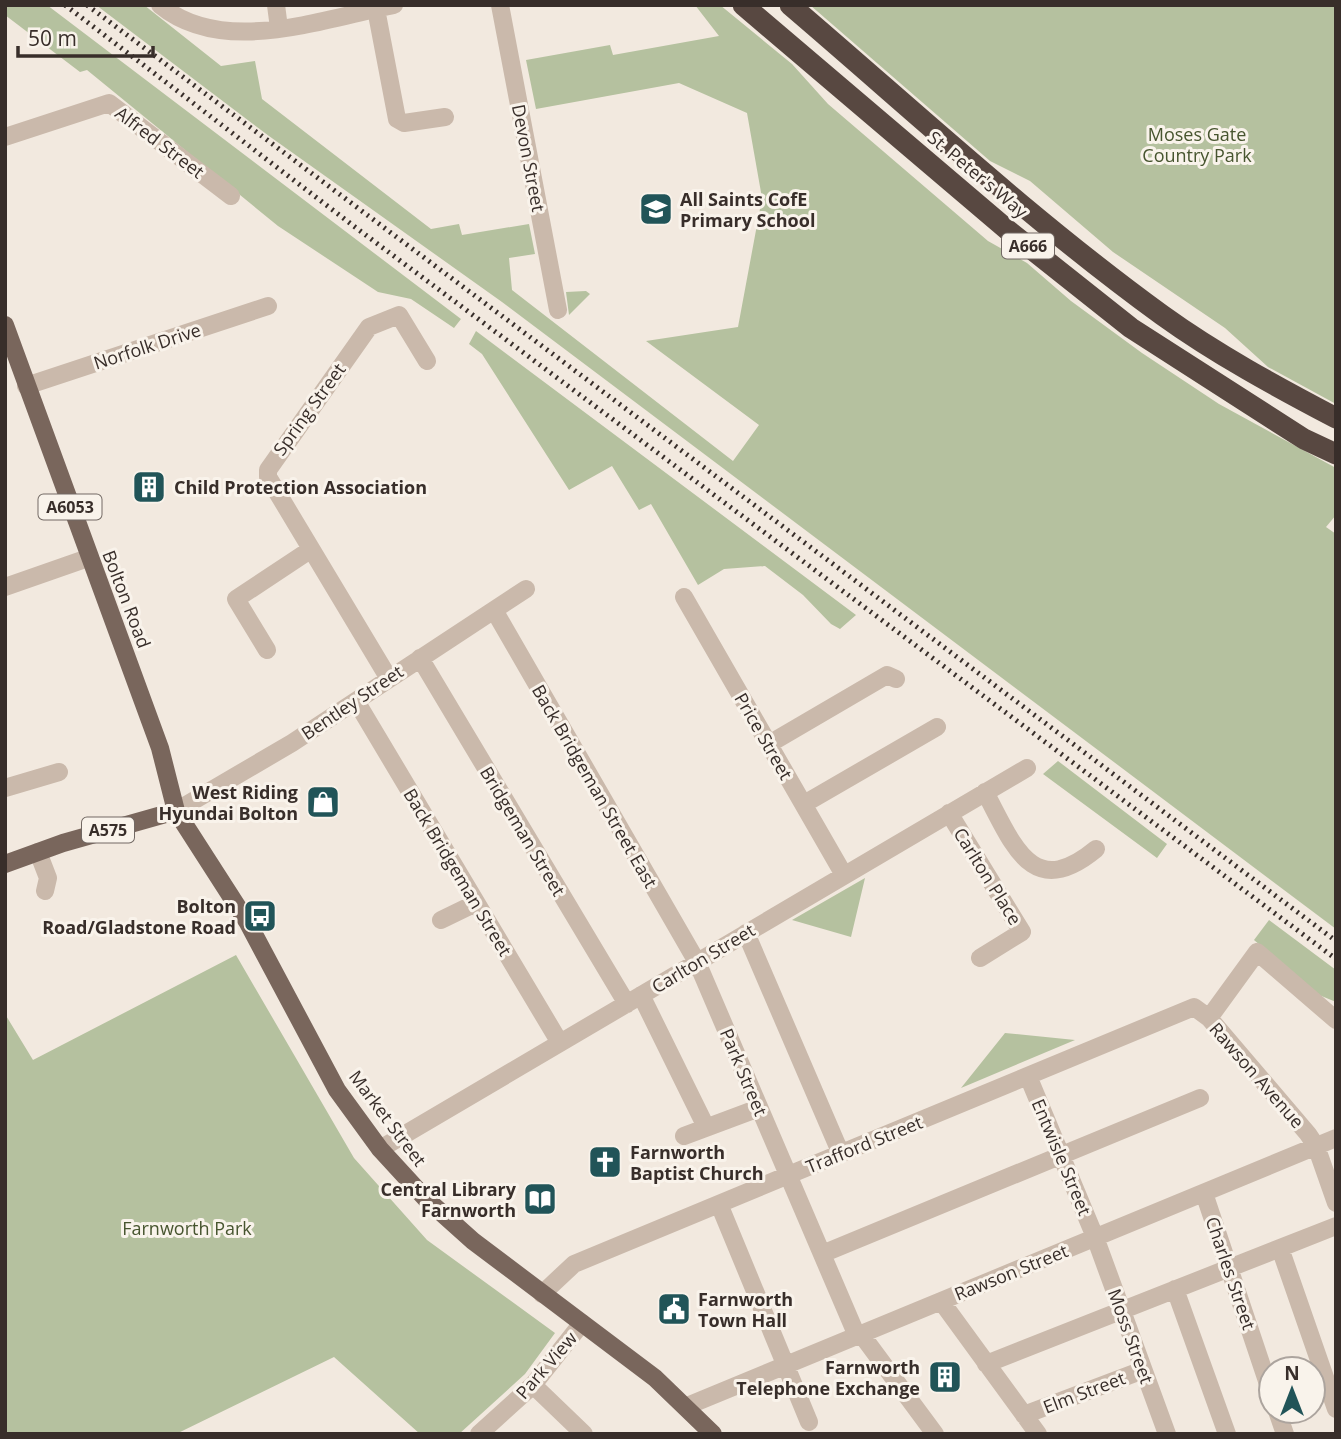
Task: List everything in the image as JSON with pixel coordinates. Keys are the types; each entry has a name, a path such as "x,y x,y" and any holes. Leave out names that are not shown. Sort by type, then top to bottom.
{"highway":[{"name":"St. Peter's Way","path":"743,5 1010,232 1131,328 1304,439 1336,454"},
{"name":"St. Peter's Way","path":"790,5 1060,237 1102,269 1165,316 1286,392 1336,418"}],"main road":[{"name":"Bolton Road","path":"6,328 88,558 160,748 176,811"},
{"name":"A575","path":"5,864 176,811"},
{"name":"Market Street","path":"176,811 248,923 337,1090 380,1149 444,1216 542,1294 655,1378 713,1434"}],"street":[{"path":"160,5 183,20 225,33 279,28 394,5"},
{"path":"275,5 279,28"},
{"name":"Devon Street","path":"500,5 558,310"},
{"path":"376,9 397,119 404,123 445,117"},
{"name":"Alfred Street","path":"5,137 109,103 231,196"},
{"name":"Norfolk Drive","path":"26,386 268,306"},
{"name":"Spring Street","path":"388,677 268,477 270,464 373,323 399,316 427,361"},
{"path":"267,650 236,599 310,550"},
{"path":"5,587 88,558"},
{"name":"Bentley Street","path":"176,811 356,701 388,677 526,589"},
{"name":"Price Street","path":"684,597 844,875"},
{"name":"Back Bridgeman Street East","path":"494,610 696,962"},
{"name":"Bridgeman Street","path":"420,658 634,999 706,1127"},
{"path":"769,744 885,674"},
{"name":"Back Bridgeman Street","path":"356,701 560,1043"},
{"path":"804,804 937,727"},
{"name":"Carlton Street","path":"380,1149 1027,768"},
{"path":"5,788 59,772"},
{"path":"985,792 1017,851 1038,869 1055,871 1071,866 1096,849"},
{"name":"Carlton Place","path":"949,814 1022,932 980,958"},
{"path":"38,852 48,878 45,891"},
{"path":"441,920 476,902"},
{"path":"746,933 841,1153"},
{"path":"1202,1013 1257,952 1336,1020"},
{"name":"Park Street","path":"696,962 859,1335 935,1434"},
{"name":"Trafford Street","path":"542,1294 574,1264 1028,1076 1202,1013"},
{"name":"Rawson Avenue","path":"1202,1013 1316,1146"},
{"name":"Entwisle Street","path":"1028,1076 1096,1237"},
{"path":"822,1254 1200,1098"},
{"path":"684,1136 759,1108"},
{"name":"Rawson Street","path":"687,1406 1336,1138"},
{"path":"1316,1146 1336,1203"},
{"name":"Charles Street","path":"1204,1193 1258,1355"},
{"path":"719,1204 808,1422"},
{"path":"986,1364 1336,1226"},
{"name":"Moss Street","path":"1096,1237 1167,1434"},
{"path":"1280,1248 1336,1409"},
{"path":"1175,1289 1227,1434"},
{"path":"941,1301 1038,1434"},
{"name":"Park View","path":"479,1434 533,1385 582,1323"},
{"name":"Elm Street","path":"1024,1415 1143,1370"},
{"path":"533,1385 584,1434"}],"green space":[{"path":"5,5 47,5 461,319 454,328 411,299 378,292 278,226 87,70 80,72 5,15"},
{"path":"96,5 144,5 221,66 255,61 262,99 431,229 459,224 462,235 529,224 535,254 509,258 512,290 733,461 759,425 646,341 738,327 762,198 747,113 679,83 536,109 526,60 610,45 613,55 719,36 695,5 720,5 792,64 828,104 988,241 1027,263 1071,301 1142,353 1219,404 1336,468 1336,515 1326,527 1336,534 1336,929 502,302 269,136"},
{"name":"Moses Gate Country Park","path":"810,5 1336,5 1336,404 1268,367 1225,328 1113,252 1030,181 990,161"},
{"path":"586,291 590,294 569,315 566,292"},
{"path":"476,331 856,615 840,629 831,624 803,595 765,566 724,569 698,585 651,504 639,510 612,466 569,490 482,354 469,344"},
{"path":"1058,761 1167,844 1157,858 1043,774"},
{"path":"865,878 851,937 792,920"},
{"path":"1269,920 1336,970 1336,1002 1319,995 1254,940"},
{"name":"Farnworth Park","path":"236,955 354,1158 427,1240 555,1333 525,1374 459,1434 420,1434 334,1357 176,1434 5,1434 5,1014 33,1060"},
{"path":"1005,1033 1075,1040 961,1088"}],"railway":[{"path":"65,5 355,227 1336,959"},
{"path":"87,5 1336,941"}],"place":[{"name":"All Saints CofE Primary School","path":"656,209"},
{"name":"Child Protection Association","path":"149,487"},
{"name":"West Riding Hyundai Bolton","path":"323,802"},
{"name":"Bolton Road/Gladstone Road","path":"260,916"},
{"name":"Farnworth Baptist Church","path":"605,1162"},
{"name":"Central Library Farnworth","path":"540,1199"},
{"name":"Farnworth Town Hall","path":"674,1309"},
{"name":"Farnworth Telephone Exchange","path":"945,1377"}]}
